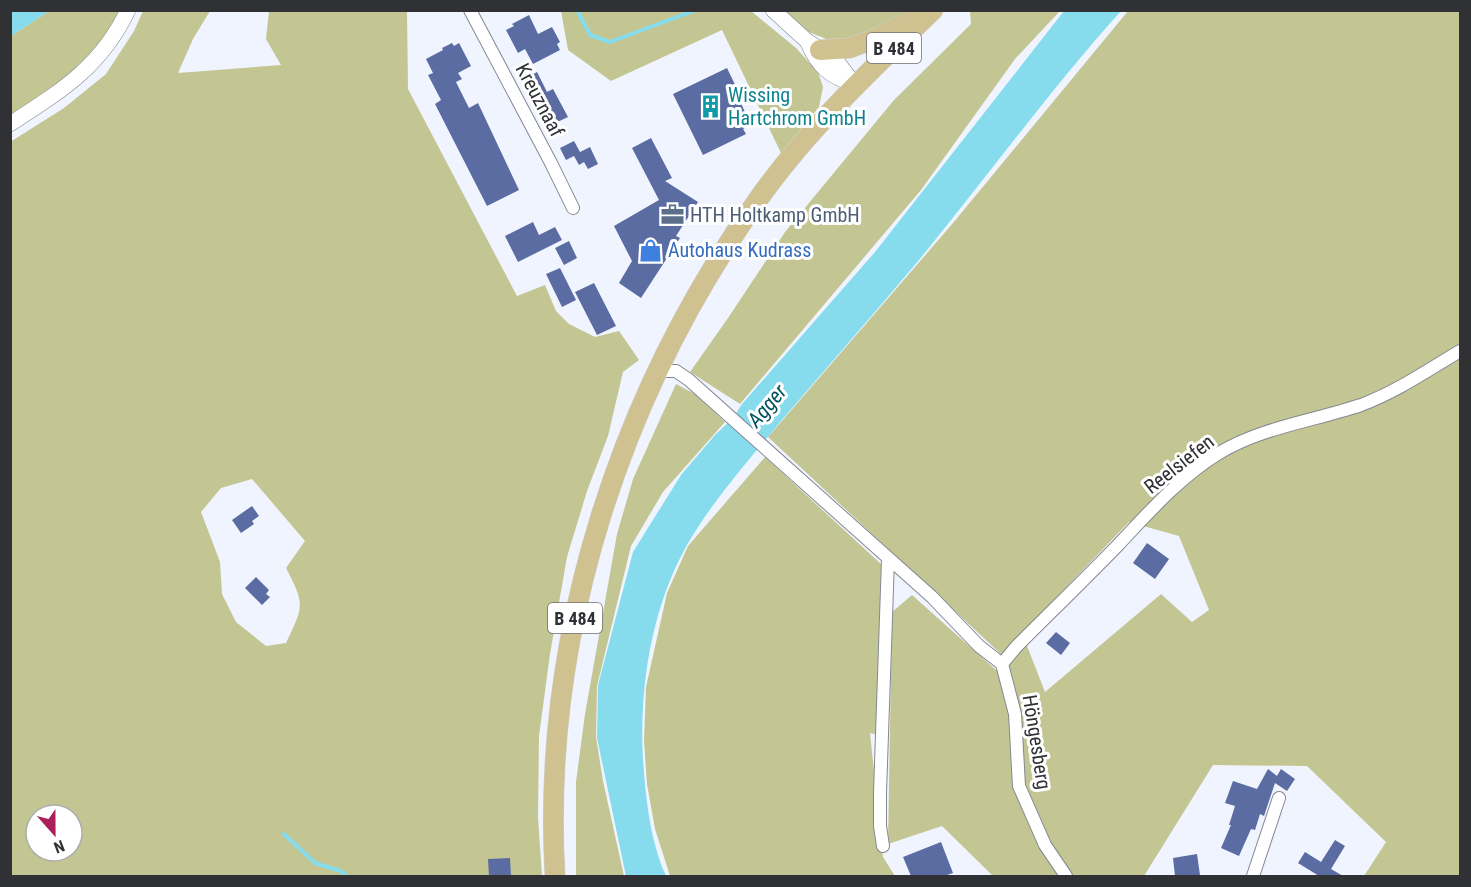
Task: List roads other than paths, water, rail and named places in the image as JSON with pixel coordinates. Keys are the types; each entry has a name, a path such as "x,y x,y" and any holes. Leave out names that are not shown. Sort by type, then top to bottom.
{"main road":[{"path":"814,45 850,48 879,38 931,10"},
{"name":"B 484","path":"555,876 555,777 569,644 584,571 605,503 657,371 711,270 763,192 799,147 855,85 931,10"}],"street":[{"path":"10,124 64,88 91,66 107,46 129,10"},
{"name":"Kreuznaaf","path":"470,10 573,208"},
{"path":"772,10 814,45 835,59 855,85"},
{"path":"497,84 499,64"},
{"name":"Reelsiefen","path":"1002,664 1016,647 1160,502 1204,463 1251,437 1289,424 1361,405 1390,392 1461,351"},
{"path":"657,371 676,371 699,388 932,597 979,646 1002,664"},
{"path":"883,846 880,826 880,793 888,559"},
{"name":"Höngesberg","path":"1002,664 1015,714 1020,786 1044,845 1066,876"},
{"path":"1253,876 1279,798"}],"water":[{"path":"11,10 49,10 49,11 11,36"},
{"name":"Agger","path":"1064,11 1121,11 1044,103 919,260 744,466 708,512 687,545 664,595 656,622 643,705 643,760 647,805 652,834 666,876 626,876 597,738 598,685 633,552 681,475 715,435 733,418 742,404 875,252"}],"waterway":[{"path":"577,10 590,35 610,42 696,10"},
{"path":"284,834 315,863 341,871 347,876"}],"place":[{"name":"Wissing Hartchrom GmbH","path":"710,106"},
{"name":"HTH Holtkamp GmbH","path":"672,215"},
{"name":"Autohaus Kudrass","path":"650,250"}]}
